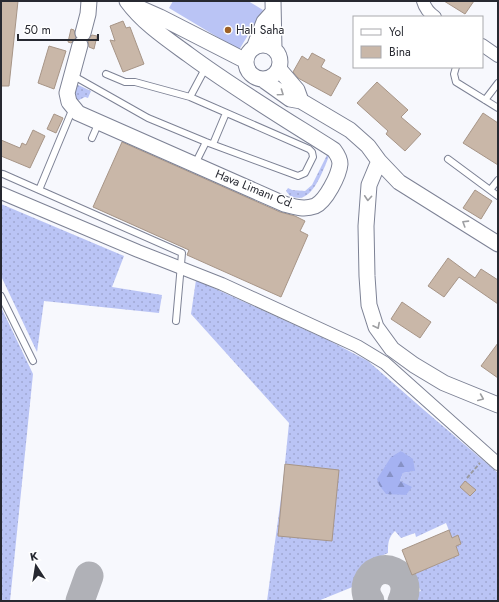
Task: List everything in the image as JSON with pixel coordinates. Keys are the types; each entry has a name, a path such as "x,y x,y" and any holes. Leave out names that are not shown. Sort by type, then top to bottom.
{"street":[{"path":"73,108 69,102 68,93 88,14 89,1"},
{"path":"423,1 430,14 433,16"},
{"path":"128,2 246,61"},
{"name":"Hava Limanı Cd.","path":"73,108 78,113 284,204 298,208 315,206 322,200 331,187 339,169 340,162 338,155 334,150 206,67 159,33 134,11 128,2"},
{"path":"262,79 272,77 279,68 280,58 274,49 273,7"},
{"path":"273,7 264,22 254,48 247,56 246,67 252,76 262,79 290,99 301,101 350,130 368,146 379,161 399,182 498,244"},
{"path":"254,48 264,45 274,49"},
{"path":"483,46 498,56"},
{"path":"279,68 297,90 301,101"},
{"path":"379,161 369,185 366,226 369,305 376,327 392,349 414,365 444,383 498,405"},
{"path":"1,193 222,284 357,346 386,363 498,464"}],"lane":[{"path":"190,97 206,67"},
{"path":"456,68 454,74 456,82 498,108"},
{"path":"72,75 148,118 206,142 298,176 305,173 313,157 312,152 309,149 190,97 135,82 125,82 106,74"},
{"path":"485,100 498,83"},
{"path":"39,190 73,108"},
{"path":"213,144 226,113"},
{"path":"92,138 99,122"},
{"path":"195,164 206,142"},
{"path":"448,159 498,196"},
{"path":"3,174 182,253 176,321"},
{"path":"490,190 498,180"},
{"path":"1,296 33,361"}],"path":[{"path":"467,478 487,454"}],"shaded area":[{"name":"Halı Saha","path":"173,1 248,1 263,10 239,50 169,8"},
{"path":"74,83 91,91 88,98 85,97 79,100 75,99"},
{"path":"330,154 319,180 311,192 300,198 290,196 286,191 288,188 292,190 305,191 312,185 327,155"},
{"path":"1,204 124,256 112,287 162,295 159,313 44,301 37,352 1,276"},
{"path":"196,280 330,341 368,361 498,473 498,601 409,601 413,594 421,591 412,575 459,555 456,546 461,544 458,535 452,538 446,523 416,537 415,533 401,538 395,531 389,541 388,553 370,561 362,568 355,586 318,601 267,601 283,483 289,423 191,314","holes":["401,451 414,471 403,473 400,481"]},
{"path":"1,307 33,374 10,601 1,601"}],"green space":[{"path":"401,451 413,459 415,471 403,473 400,481 412,487 406,495 386,494 379,485 377,479 391,457"}],"building":[{"path":"1,1 18,1 9,86 1,86"},
{"path":"444,1 474,1 465,14"},
{"path":"123,21 126,28 130,27 144,64 123,72 110,40 115,41 110,26"},
{"path":"71,29 74,30 76,38 71,43 68,42"},
{"path":"92,35 97,36 94,49 89,47 88,40"},
{"path":"49,46 66,51 54,89 38,83"},
{"path":"312,53 325,60 321,67 341,78 331,96 298,78 293,72 302,56 308,60"},
{"path":"377,82 408,110 401,117 421,134 405,151 386,134 388,131 357,103"},
{"path":"483,113 498,123 498,165 463,143"},
{"path":"54,114 63,118 56,133 47,129"},
{"path":"33,130 45,136 30,168 1,156 1,140 20,148 22,143 26,145"},
{"path":"122,142 280,212 295,216 305,221 300,231 308,235 281,297 187,255 189,250 93,207"},
{"path":"475,190 492,201 481,219 463,208"},
{"path":"448,258 475,278 481,269 498,280 498,304 459,277 444,297 428,286"},
{"path":"402,302 431,322 420,338 391,319"},
{"path":"498,343 498,378 481,366"},
{"path":"285,464 339,470 332,541 278,536"},
{"path":"465,481 476,490 470,496 460,487"},
{"path":"449,530 452,538 458,535 461,544 456,546 459,555 412,575 402,550"}],"taxiway":[{"path":"370,601 366,592 367,583 372,575 379,571 386,570 394,571 404,582 405,591 402,601"},
{"path":"80,601 89,576"}],"place":[{"name":"Halı Saha","path":"228,30"}]}
